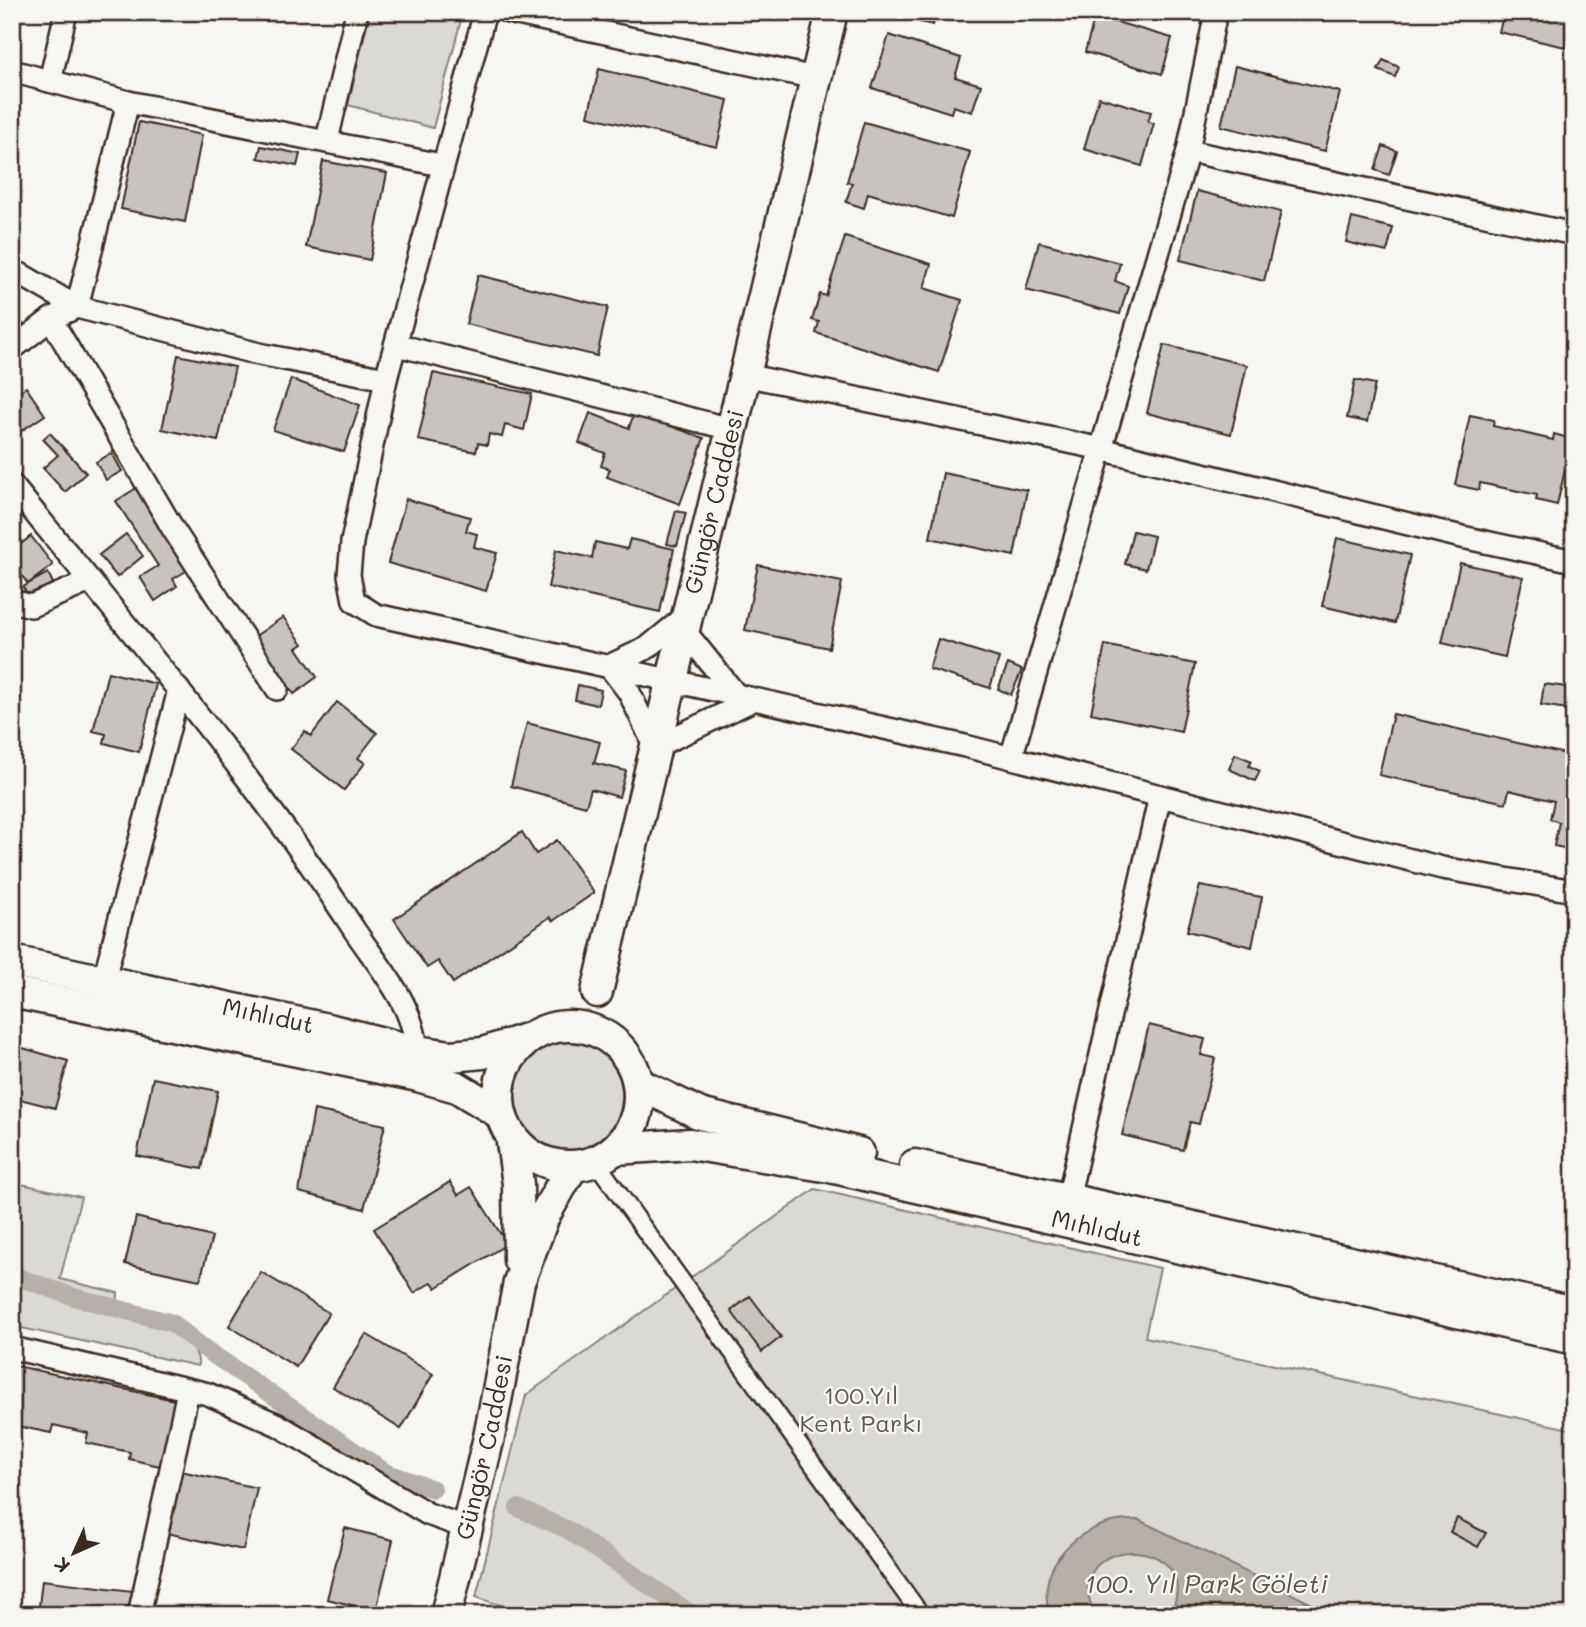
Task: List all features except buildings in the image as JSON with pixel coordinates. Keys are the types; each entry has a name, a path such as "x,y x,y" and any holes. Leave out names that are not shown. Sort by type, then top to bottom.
{"main road":[{"name":"Güngör Caddesi","path":"597,992 832,12"},
{"name":"Mıhlıdut","path":"12,961 104,979 417,1051 451,1056 483,1053 526,1040"},
{"name":"Mıhlıdut","path":"12,992 414,1075 457,1087 506,1125"},
{"path":"597,992 616,1042 631,1061 639,1083 640,1108 631,1130 595,1159 544,1216 519,1282 518,1184 499,1090 504,1068 526,1040 555,1027 597,992"},
{"path":"555,1027 572,1025 595,1030 616,1042"},
{"name":"Mıhlıdut","path":"639,1083 700,1114 1574,1312"},
{"path":"506,1125 537,1158 595,1159"},
{"name":"Mıhlıdut","path":"595,1159 690,1144 830,1167 1574,1339"},
{"name":"Güngör Caddesi","path":"446,1615 519,1282"}],"street":[{"path":"50,81 66,12"},
{"path":"327,140 357,12"},
{"path":"485,12 441,165 397,345 386,379 352,542 349,575 354,601 376,615 1011,758 1442,868 1574,891"},
{"path":"508,12 815,78"},
{"path":"1011,758 1188,151 1216,12"},
{"path":"12,71 128,102 441,165"},
{"path":"77,307 128,102"},
{"path":"1188,151 1574,234"},
{"path":"12,275 20,274 77,307 259,354 386,379"},
{"path":"12,349 51,319 77,307"},
{"path":"51,319 173,529 277,689"},
{"path":"397,345 731,429"},
{"path":"744,375 1100,449 1462,537 1574,561"},
{"path":"12,485 179,690 313,866 410,1014 417,1051"},
{"path":"12,601 31,606 90,581"},
{"path":"609,666 647,649 685,623 745,698"},
{"path":"609,666 629,692 655,747 745,698"},
{"path":"104,979 179,690"},
{"path":"1068,1199 1160,796"},
{"path":"595,1159 921,1615"},
{"path":"12,1348 208,1394 278,1425 428,1514 467,1528"},
{"path":"139,1615 188,1391"}],"green space":[{"path":"370,12 463,12 433,128 348,105"},
{"path":"566,1039 587,1043 606,1055 618,1074 622,1095 618,1116 606,1135 587,1147 566,1151 545,1147 526,1135 514,1116 510,1095 514,1074 526,1055 545,1043"},
{"path":"12,1182 81,1197 60,1279 118,1293 117,1311 180,1337 197,1355 198,1366 12,1326"},
{"name":"100.Yıl Kent Parkı","path":"815,1189 1160,1268 1145,1337 1574,1430 1574,1615 530,1615 476,1597 526,1395"}],"water":[{"name":"100. Yıl Park Göleti","path":"1126,1520 1139,1520 1335,1615 1170,1615 1177,1588 1170,1568 1153,1556 1132,1552 1112,1556 1095,1567 1088,1587 1095,1615 1050,1615 1046,1597 1048,1579 1064,1550 1092,1529"}],"waterway":[{"path":"12,1275 74,1297 172,1323 205,1349 385,1472 433,1489"},
{"path":"518,1508 568,1530 693,1615"}]}
